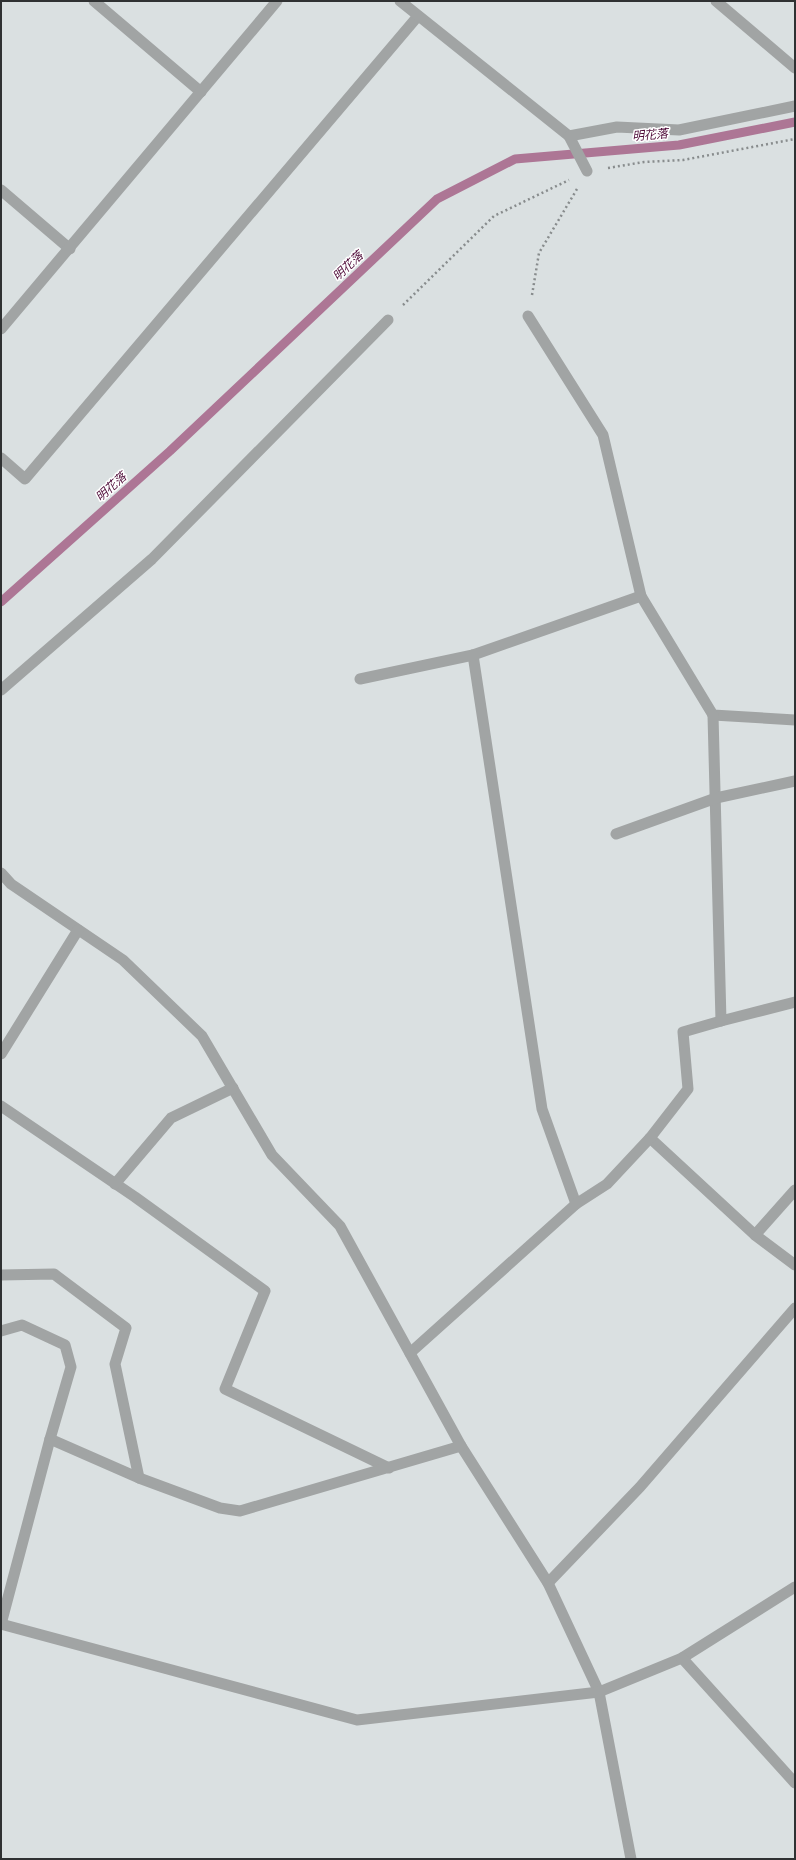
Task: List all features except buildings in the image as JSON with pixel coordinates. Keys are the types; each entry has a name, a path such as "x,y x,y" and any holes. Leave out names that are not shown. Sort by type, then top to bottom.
{"street":[{"path":"94,1 201,92"},
{"path":"1,329 70,249 277,1"},
{"path":"400,1 569,136 588,171"},
{"path":"716,1 795,68"},
{"path":"1,458 25,479 418,16"},
{"path":"569,136 618,128 679,130 795,106"},
{"path":"1,190 70,249"},
{"path":"528,316 603,435 641,596 713,715 721,1021"},
{"path":"1,690 152,559 388,320"},
{"path":"360,679 473,655 641,596"},
{"path":"473,655 542,1110 576,1204"},
{"path":"713,715 795,720"},
{"path":"616,834 716,798 795,781"},
{"path":"1,873 11,884 123,960 202,1036 272,1155 340,1226 461,1446 548,1583 599,1692 631,1859"},
{"path":"1,1054 78,930"},
{"path":"410,1353 576,1204 607,1184 650,1138 688,1089 683,1032 795,1002"},
{"path":"116,1184 171,1118 233,1088"},
{"path":"1,1106 116,1184 265,1291 225,1389 389,1468"},
{"path":"650,1138 755,1234 795,1265"},
{"path":"755,1234 795,1190"},
{"path":"1,1275 54,1274 126,1328 115,1364 139,1478"},
{"path":"548,1583 640,1487 795,1308"},
{"path":"1,1331 22,1325 65,1345 71,1367 50,1439 1,1624 357,1720 599,1692 682,1658 795,1587"},
{"path":"50,1439 139,1478 220,1508 240,1511 461,1446"},
{"path":"682,1658 795,1783"}],"path":[{"path":"388,320 494,216 588,171 644,162 683,160 795,140"},
{"path":"528,316 540,253 588,171"}],"waterway":[{"name":"明花落","path":"1,602 170,451 437,199 515,159 679,145 795,122"}]}
